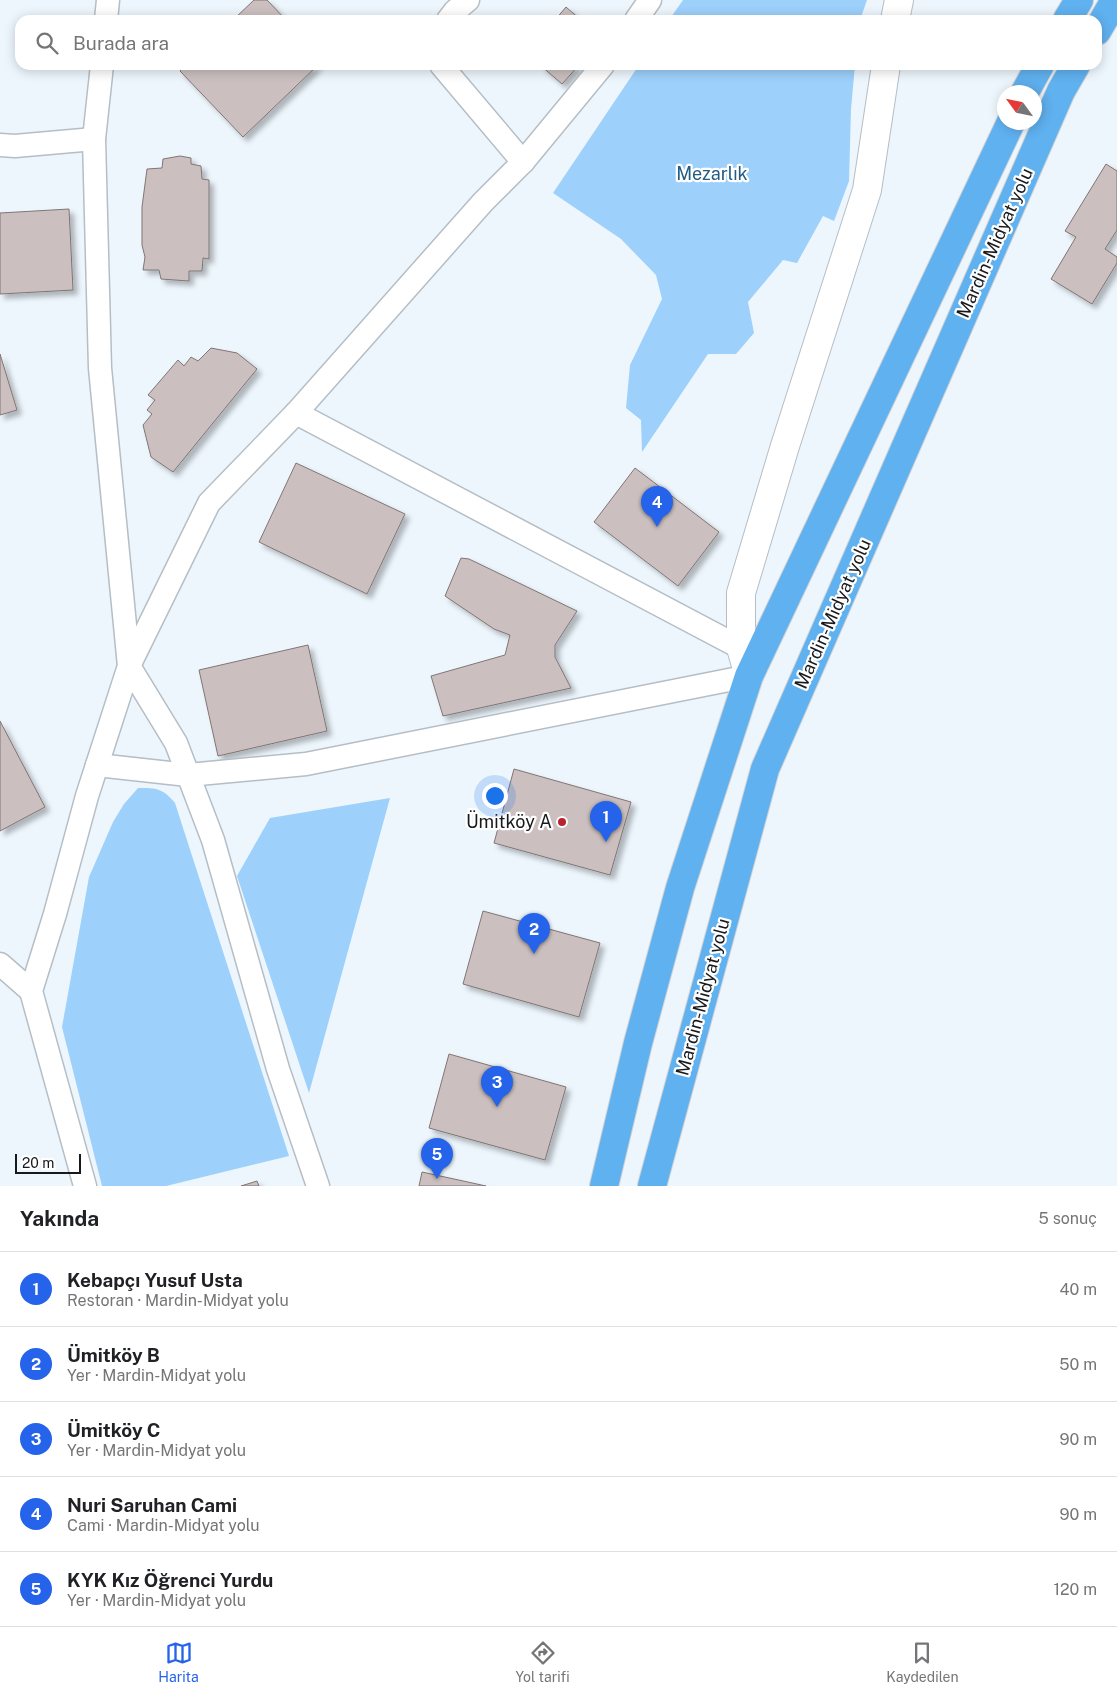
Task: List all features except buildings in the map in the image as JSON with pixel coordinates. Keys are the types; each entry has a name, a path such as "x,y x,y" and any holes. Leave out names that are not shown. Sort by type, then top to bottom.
{"highway":[{"path":"1070,15 1079,0"},
{"path":"1102,22 1115,0"},
{"path":"1029,85 1037,70"},
{"name":"Mardin-Midyat yolu","path":"652,1186 765,769 1053,109 1073,70"},
{"name":"Mardin-Midyat yolu","path":"604,1186 638,1043 680,888 749,676 1007,130"}],"street":[{"path":"106,15 108,0"},
{"path":"452,15 468,0"},
{"path":"640,15 650,0"},
{"path":"896,15 899,0"},
{"path":"101,70 94,139 100,368 129,666 176,744 213,840 278,1070 318,1186"},
{"path":"445,70 523,162"},
{"path":"85,1186 31,991 97,765 129,666 209,503 296,413 483,202 523,162 599,70"},
{"path":"97,765 188,775 306,764 749,676 741,648 741,593 785,446 867,190 885,70"},
{"path":"0,144 15,146 94,139"},
{"path":"296,413 741,648"},
{"path":"0,964 31,991"}],"green space":[{"path":"683,0 867,0 862,15 672,15"},
{"name":"Mezarlık","path":"636,70 855,70 851,109 849,181 834,221 823,216 797,263 783,260 748,302 754,333 736,354 708,354 642,452 641,420 626,408 630,365 662,299 656,275 621,239 553,193"},
{"path":"138,788 159,790 175,803 289,1156 166,1186 102,1186 62,1027 89,877 113,822 124,804"},
{"path":"390,798 309,1093 237,876 270,818"}],"place":[{"name":"Nuri Saruhan Cami","path":"657,527"},
{"name":"Ümitköy A","path":"562,822"},
{"name":"Kebapçı Yusuf Usta","path":"606,842"},
{"name":"Ümitköy B","path":"534,954"},
{"name":"Ümitköy C","path":"497,1107"},
{"name":"KYK Kız Öğrenci Yurdu","path":"437,1179"}]}
